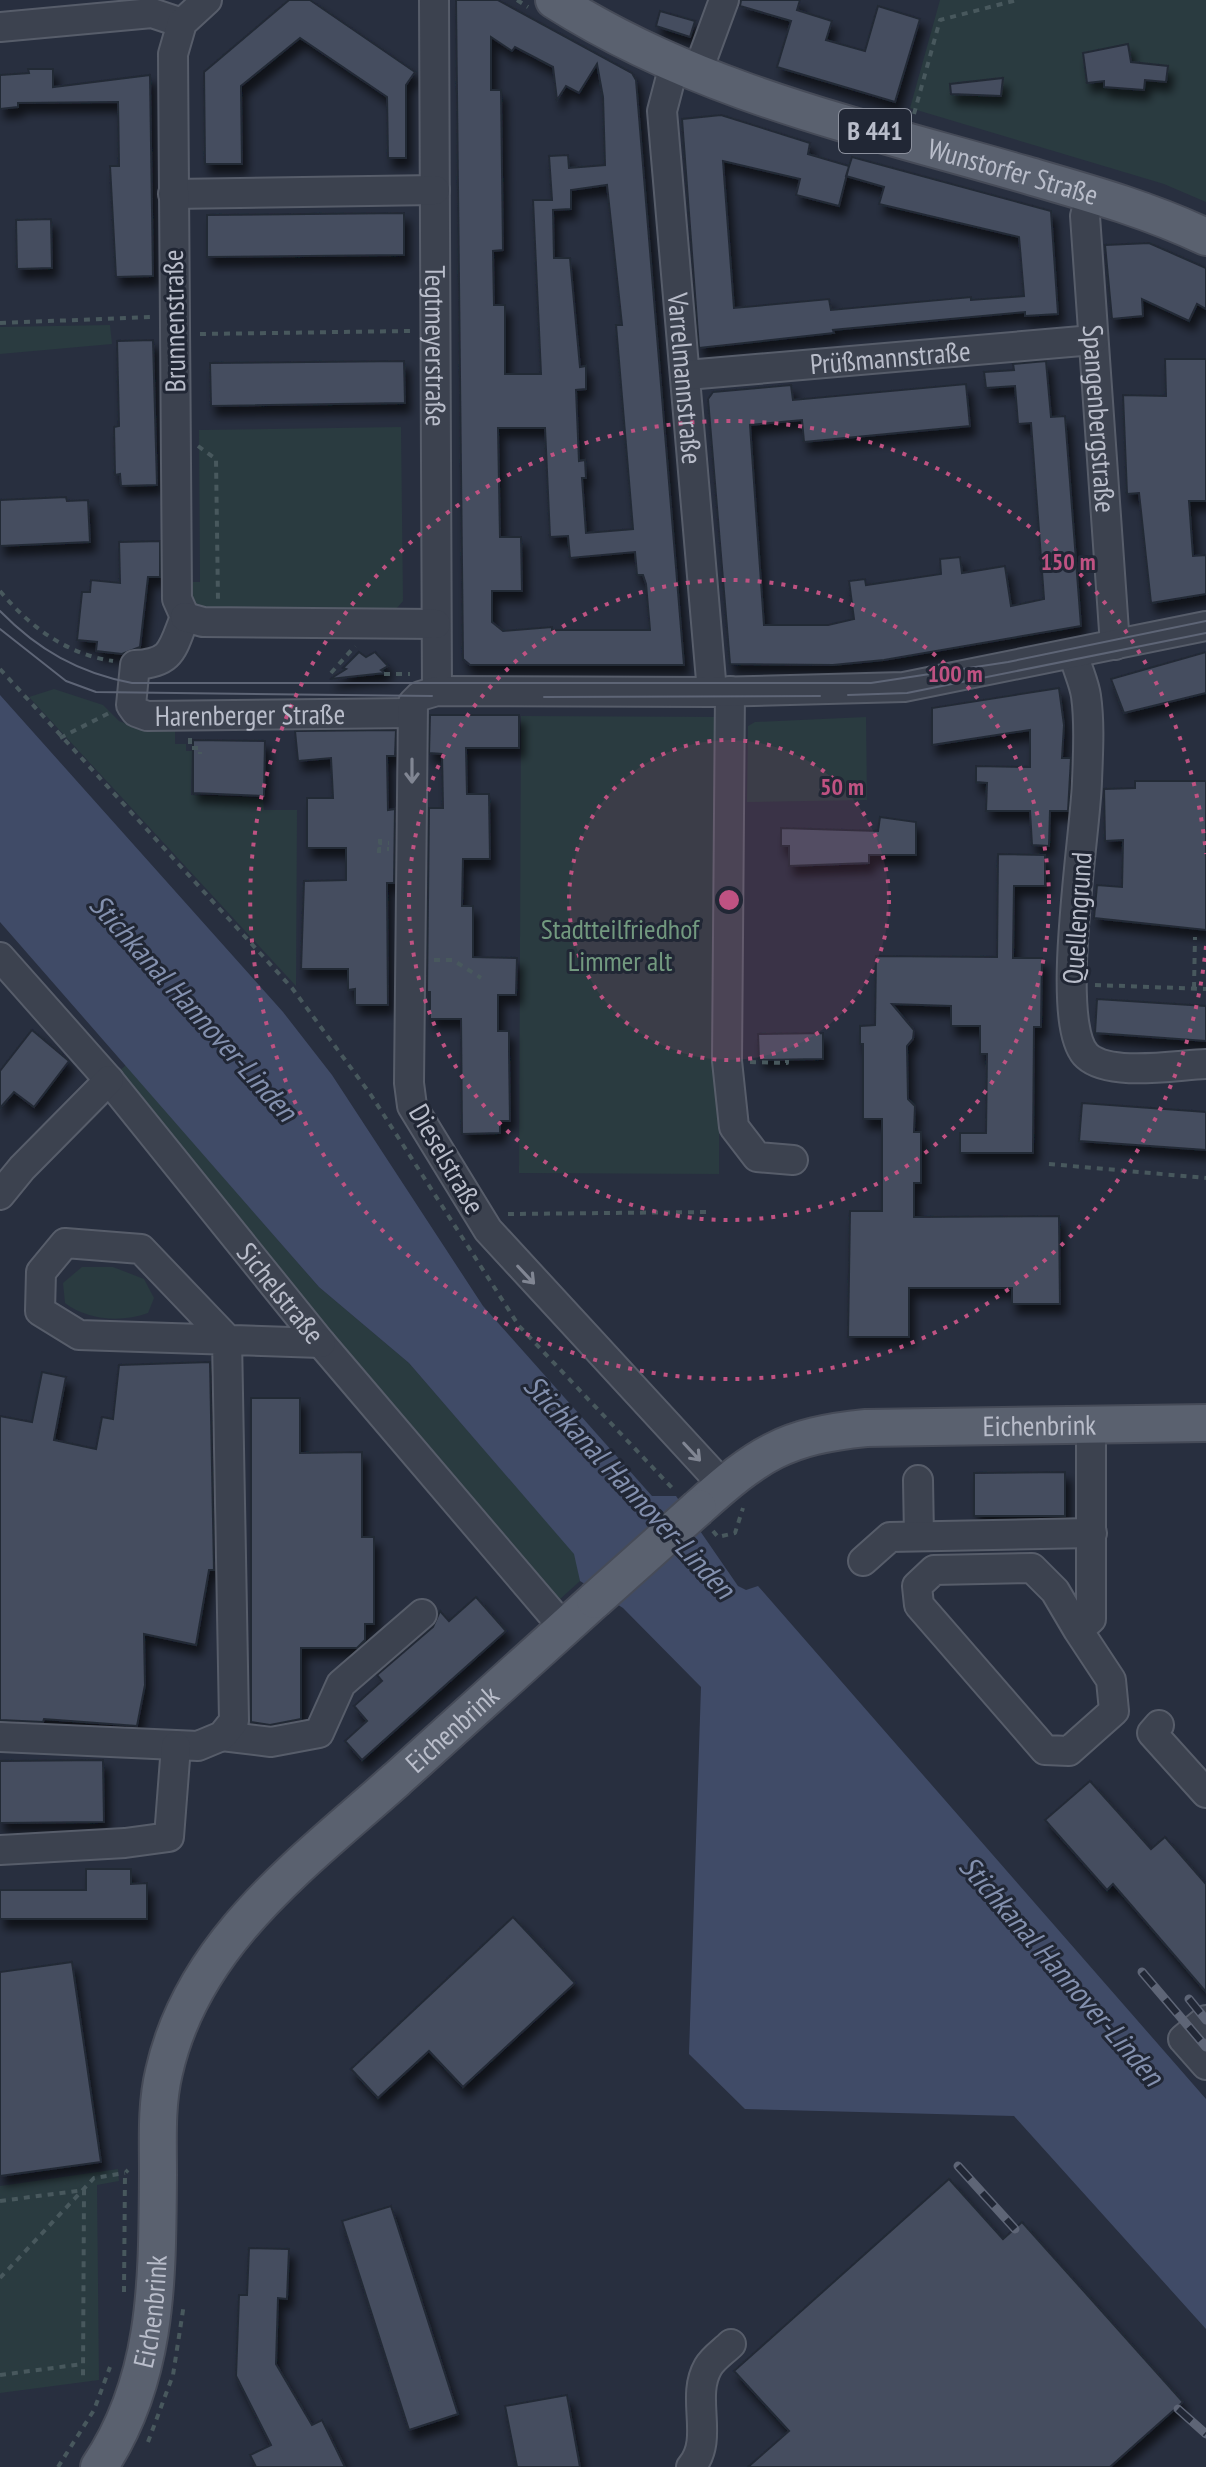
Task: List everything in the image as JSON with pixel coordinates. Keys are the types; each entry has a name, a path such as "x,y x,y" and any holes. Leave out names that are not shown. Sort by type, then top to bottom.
{"main road":[{"name":"Wunstorfer Straße","path":"554,0 685,70 754,96 1091,194 1206,237"},
{"name":"Eichenbrink","path":"99,2467 137,2393 149,2341 157,2290 160,2096 170,2047 200,1978 223,1944 293,1871 709,1496 775,1448 820,1433 882,1428 1206,1423"}],"street":[{"path":"0,27 152,13 182,23 207,0"},
{"name":"Tegtmeyerstraße","path":"423,700 436,624 434,0"},
{"name":"Varrelmannstraße","path":"721,691 662,111 724,0"},
{"name":"Brunnenstraße","path":"182,23 173,54 173,194 177,599 185,617"},
{"path":"173,194 435,190"},
{"name":"Spangenbergstraße","path":"1091,194 1085,216 1115,645"},
{"name":"Prüßmannstraße","path":"687,375 1093,340"},
{"path":"135,665 157,664 168,656 185,617 219,622 436,624"},
{"name":"Harenberger Straße","path":"135,665 131,705 147,716 423,700 904,687 1206,626"},
{"name":"Quellengrund","path":"1074,655 1086,697 1087,781 1072,984 1072,1022 1077,1043 1088,1057 1103,1065 1127,1068 1206,1064"},
{"path":"721,691 727,1061 734,1127 757,1157 793,1160"},
{"name":"Dieselstraße","path":"423,700 411,961 409,1083 412,1106 477,1214 709,1496"},
{"name":"Sichelstraße","path":"1,960 109,1080 321,1343 564,1628"},
{"path":"0,1195 22,1168 109,1080"},
{"path":"0,1737 198,1746 222,1736 234,1721 227,1339 141,1249 65,1243 41,1272 40,1311 79,1335 227,1339 321,1343"},
{"path":"1078,1630 1091,1619 1091,1426"},
{"path":"918,1480 919,1536"},
{"path":"863,1561 890,1537 1092,1533"},
{"path":"1032,1568 1055,1591 1078,1630 1111,1680 1114,1711 1069,1751 1045,1750 919,1605 917,1586 934,1570 1032,1568"},
{"path":"222,1736 271,1742 319,1733 341,1684 422,1614"},
{"path":"1159,1725 1152,1733 1206,1793"},
{"path":"0,1850 125,1843 169,1837 176,1746"},
{"path":"1206,2020 1183,2039 1206,2065"},
{"path":"691,2467 702,2440 701,2385 709,2365 731,2344"}],"path":[{"path":"913,118 940,20 1017,0"},
{"path":"0,323 437,331"},
{"path":"175,429 216,459 219,622"},
{"path":"0,591 47,636 90,658 135,665"},
{"path":"0,669 292,988 371,1095 519,1326 709,1496 743,1516 735,1533 718,1537 709,1496"},
{"path":"384,674 391,674"},
{"path":"60,738 93,718 131,705"},
{"path":"1194,988 1195,937"},
{"path":"411,961 453,960 481,978"},
{"path":"1072,984 1206,989"},
{"path":"727,1061 787,1063 787,1060"},
{"path":"1049,1164 1206,1178"},
{"path":"477,1214 708,1212"},
{"path":"123,2301 125,2173 158,2133"},
{"path":"0,2278 94,2178 125,2173"},
{"path":"0,2201 84,2190"},
{"path":"83,2377 84,2190"},
{"path":"58,2467 94,2410 114,2357"},
{"path":"0,2375 83,2364"}],"green space":[{"path":"940,0 1206,0 1206,202 1164,184 910,108"},
{"path":"110,325 112,344 0,354 0,327"},
{"path":"401,427 403,601 397,608 199,608 192,605 185,582 200,582 199,430"},
{"path":"54,689 103,705 119,721 144,730 175,724 175,744 186,744 186,751 192,751 191,795 263,798 264,810 297,810 296,986 29,697"},
{"name":"Stadtteilfriedhof Limmer alt","path":"521,716 721,717 719,1174 519,1173"},
{"path":"866,717 867,800 747,802 748,726 755,722"},
{"path":"126,1065 319,1287 409,1363 575,1554 580,1581 549,1609 109,1080"},
{"path":"82,1267 113,1267 144,1279 154,1298 148,1313 127,1318 105,1318 83,1313 65,1303 63,1283"},
{"path":"118,2169 119,2181 97,2185 99,2380 0,2393 0,2186"}],"water":[{"name":"Stichkanal Hannover-Linden","path":"0,695 283,1012 332,1075 483,1306 652,1496 676,1496 738,1586 746,1590 758,1586 1206,2099 1206,2329 1014,2116 745,2109 689,2054 701,1687 623,1608 580,1581 574,1554 409,1363 319,1287 0,922"}],"building":[{"path":"289,0 310,0 415,72 406,85 406,158 388,158 387,97 300,38 241,86 242,164 205,164 204,72"},
{"path":"456,0 498,0 632,73 636,80 684,665 470,665 463,659","holes":["491,37 512,51 515,47 553,67 557,100 566,86 579,93 597,64 603,97 605,165 569,168 568,155 549,156 552,200 533,200 541,374 505,374 505,305 494,305 493,251 503,250 501,90 491,90","607,185 622,325 616,325 633,529 586,533 582,478 586,478 585,460 579,461 576,390 586,389 586,366 580,367 570,258 554,258 553,210 571,209 571,190","498,428 545,428 550,537 568,536 570,558 635,552 637,575 643,575 646,584 650,630 552,630 552,627 503,631 492,622 492,591 522,591 521,537 500,537"]},
{"path":"741,0 800,0 797,10 832,21 826,40 865,51 878,6 920,19 895,102 777,67 791,21 740,6"},
{"path":"660,11 695,21 690,37 656,26"},
{"path":"1128,44 1131,62 1168,66 1166,82 1145,80 1144,90 1104,87 1104,81 1087,83 1083,53"},
{"path":"28,69 53,69 53,87 150,75 153,276 116,277 110,166 119,166 118,102 18,103 18,107 0,109 0,75 29,73"},
{"path":"1003,78 1001,96 951,94 950,84"},
{"path":"721,115 810,143 808,154 849,166 852,157 1051,211 1058,314 1025,316 1025,312 833,330 834,333 699,348 682,119","holes":["723,161 800,179 796,195 839,206 846,176 884,187 879,204 1019,237 1024,296 971,300 971,297 831,310 829,299 734,308"]},
{"path":"404,213 404,255 207,257 207,215"},
{"path":"51,219 52,268 17,269 16,220"},
{"path":"1149,243 1206,268 1206,309 1197,304 1189,321 1142,299 1143,316 1112,319 1105,245"},
{"path":"153,340 157,485 121,486 120,474 115,475 114,427 119,426 117,341"},
{"path":"1165,359 1206,359 1206,501 1189,501 1193,556 1206,555 1206,594 1151,603 1139,493 1127,494 1123,395 1166,396"},
{"path":"404,361 405,403 211,406 210,363"},
{"path":"1046,361 1051,417 1065,416 1081,626 884,660 833,665 730,664 708,399 713,392 791,385 793,400 966,384 970,426 804,442 802,420 750,425 764,625 828,625 854,619 849,581 865,579 866,585 941,574 940,559 960,557 962,573 1005,566 1011,606 1044,599 1031,423 1018,424 1015,386 986,388 984,372 1014,370 1013,364"},
{"path":"66,497 67,501 88,500 90,542 0,546 0,500"},
{"path":"160,541 160,577 148,577 140,647 122,654 96,651 97,642 77,640 82,592 90,592 91,580 120,583 119,542"},
{"path":"359,652 366,657 375,652 388,666 381,670 385,673 330,679 346,669 343,668"},
{"path":"1206,652 1206,693 1124,713 1111,679"},
{"path":"1059,688 1064,725 1062,758 1071,758 1068,811 1050,811 1049,846 1032,845 1030,811 986,811 987,783 976,782 976,766 1030,767 1030,730 932,745 932,708"},
{"path":"430,715 519,715 519,748 466,748 467,794 489,794 490,859 463,859 462,906 473,906 473,957 517,958 516,995 498,995 498,1031 509,1031 510,1121 500,1121 500,1133 462,1134 461,1019 430,1019 430,992 427,992 429,808 443,808 442,754 429,753"},
{"path":"396,730 395,756 387,756 388,810 395,809 394,883 387,883 388,1005 355,1005 355,989 348,990 348,969 301,969 304,881 346,880 346,848 307,848 307,798 333,798 331,758 298,761 295,731"},
{"path":"193,740 265,741 264,796 193,793"},
{"path":"1135,781 1206,781 1206,930 1094,918 1097,885 1122,887 1123,840 1105,841 1104,789 1135,788"},
{"path":"880,817 916,822 916,855 869,855 869,863 789,866 789,846 781,846 781,828 878,831"},
{"path":"998,854 1045,855 1045,886 1014,886 1013,958 1042,958 1041,1027 1034,1027 1033,1153 960,1153 960,1133 986,1133 987,1054 980,1054 980,1026 951,1026 951,1006 892,1004 914,1030 913,1039 907,1046 908,1099 915,1106 914,1132 921,1132 921,1183 914,1183 914,1217 1059,1216 1060,1304 1012,1304 1012,1288 909,1288 909,1337 848,1337 850,1211 882,1211 882,1119 863,1119 863,1044 860,1044 860,1026 875,1025 876,956 997,957"},
{"path":"1097,999 1206,1006 1206,1041 1095,1033"},
{"path":"32,1030 69,1061 34,1107 14,1092 0,1108 0,1071"},
{"path":"823,1033 823,1059 759,1060 758,1034"},
{"path":"1082,1103 1206,1112 1206,1150 1079,1141"},
{"path":"210,1362 214,1570 209,1570 196,1645 144,1634 145,1685 137,1726 44,1719 43,1722 0,1720 0,1416 32,1422 42,1372 66,1377 54,1440 96,1449 102,1417 113,1419 119,1365"},
{"path":"251,1398 300,1398 300,1453 362,1452 362,1537 374,1537 374,1624 365,1624 365,1640 357,1648 301,1648 301,1719 270,1725 251,1722"},
{"path":"1065,1472 1065,1516 974,1516 974,1473"},
{"path":"476,1597 506,1631 362,1760 345,1741 367,1721 354,1706 382,1681 377,1675 433,1627 440,1611 449,1621"},
{"path":"103,1760 104,1822 0,1823 0,1761"},
{"path":"1090,1781 1151,1849 1165,1837 1206,1884 1206,1992 1113,1884 1107,1890 1045,1820"},
{"path":"86,1869 131,1869 131,1884 147,1883 147,1919 0,1919 0,1890 86,1890"},
{"path":"513,1917 575,1983 463,2087 429,2051 378,2098 351,2069"},
{"path":"72,1962 101,2162 0,2176 0,1972"},
{"path":"949,2179 1003,2239 1022,2222 1183,2402 1110,2467 748,2467 789,2431 734,2371"},
{"path":"391,2206 458,2414 409,2430 342,2221"},
{"path":"249,2248 289,2249 287,2299 278,2298 276,2364 312,2425 322,2420 345,2467 256,2467 250,2455 271,2445 236,2376 239,2295 247,2295"},
{"path":"567,2395 580,2467 517,2467 505,2406"}],"tram line":[{"path":"0,611 29,637 60,658 94,673 132,683 871,683 1008,662 1206,621"},
{"path":"0,629 66,681 96,692 432,696"},
{"path":"848,695 907,693 1206,633"},
{"path":"544,697 820,696"}],"railway":[{"path":"1142,1972 1206,2047"},
{"path":"1189,1999 1206,2020"},
{"path":"958,2166 1015,2229"},
{"path":"1178,2409 1206,2434"}]}
